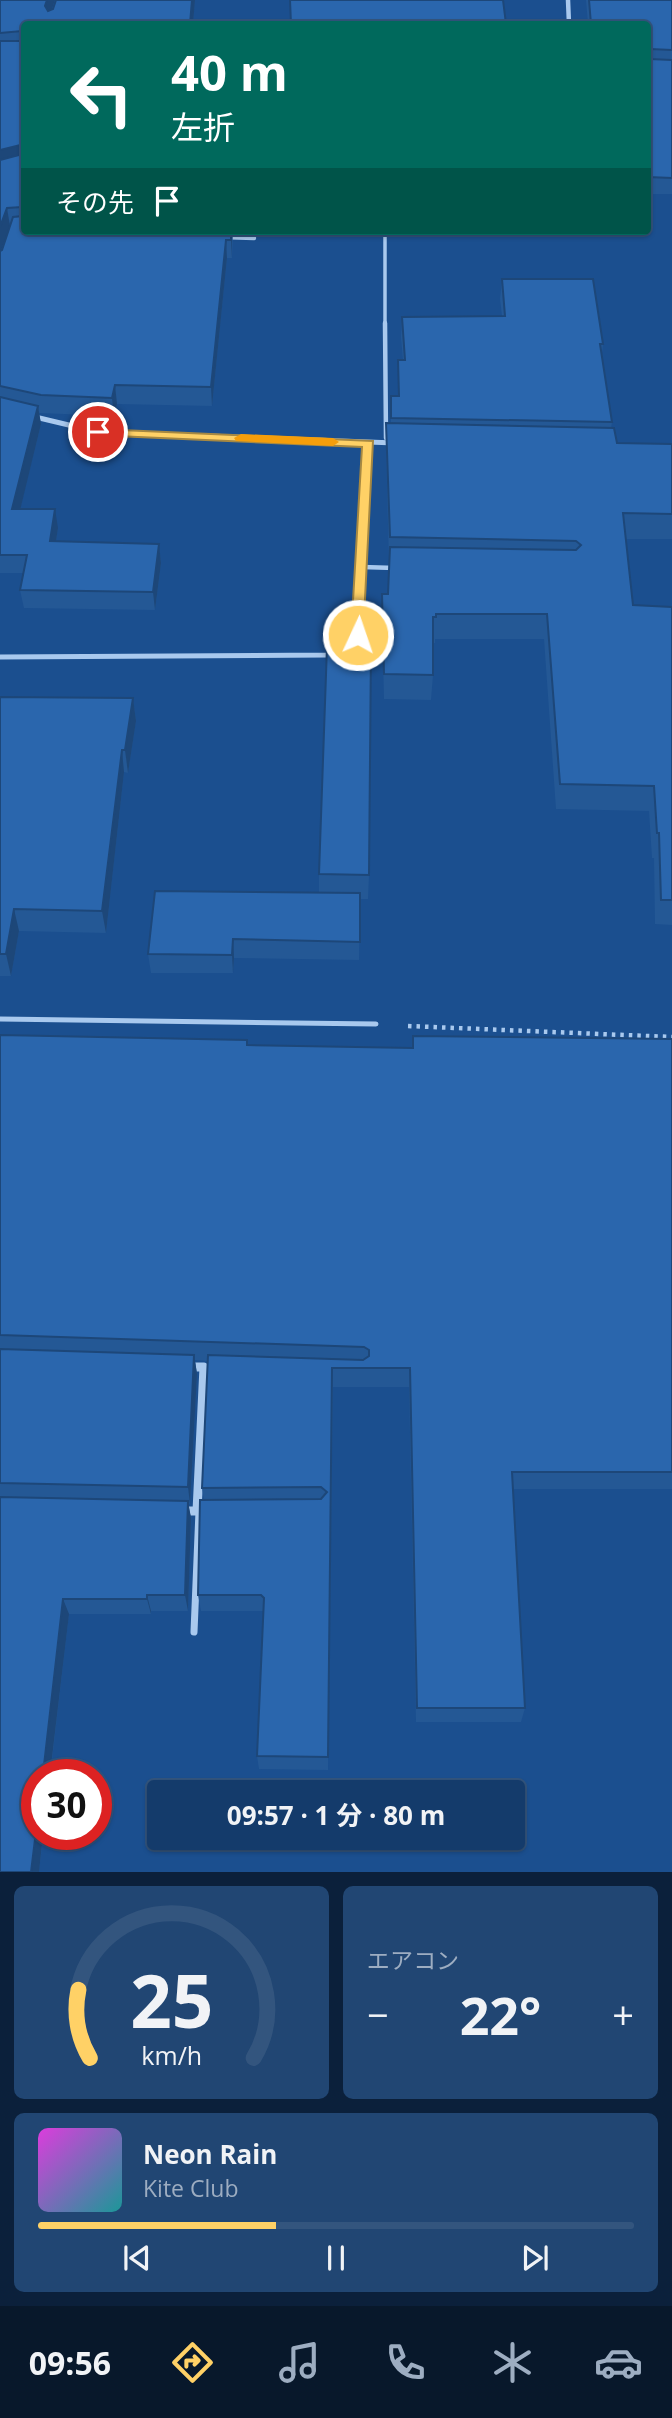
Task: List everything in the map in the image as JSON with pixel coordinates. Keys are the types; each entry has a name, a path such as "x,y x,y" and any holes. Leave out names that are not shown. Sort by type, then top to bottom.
{"street":[{"path":"568,0 569,21"},
{"path":"212,236 254,238"},
{"path":"24,415 98,432 400,443"},
{"path":"0,657 327,655 358,635 369,443"},
{"path":"171,1510 197,1511 204,1367 177,1366"}],"lane":[{"path":"385,235 386,443"},
{"path":"362,567 402,568"},
{"path":"0,1019 376,1024"},
{"path":"204,1367 217,1368"},
{"path":"194,1632 197,1511 211,1511"}],"path":[{"path":"376,1024 672,1037"}],"building":[{"path":"0,0 47,0 45,6 48,11 53,9 56,0 192,0 190,21 21,21 21,31 0,33"},
{"path":"290,0 503,0 506,21 291,21"},
{"path":"589,0 672,0 672,50 651,49 651,21 591,21"},
{"path":"0,41 21,41 21,146 0,150"},
{"path":"651,59 672,60 672,178 651,177"},
{"path":"21,155 21,207 7,208 0,227 0,160"},
{"path":"21,216 21,235 231,235 231,240 226,240 211,387 115,385 112,398 41,395 0,386 0,251 13,217"},
{"path":"502,279 593,279 612,422 391,418 391,396 399,396 398,360 405,360 402,317 505,316"},
{"path":"0,397 38,406 12,509 55,509 50,541 159,544 153,592 20,590 27,555 0,555"},
{"path":"386,423 614,428 617,443 672,444 672,514 623,513 633,605 672,607 672,900 661,900 659,833 654,786 560,784 547,614 436,614 436,617 433,617 433,675 384,674 382,594 388,594 390,547 576,550 581,545 576,541 390,537"},
{"path":"327,646 371,647 369,875 319,874"},
{"path":"0,697 133,698 125,750 122,750 102,911 14,909 6,954 0,954"},
{"path":"155,891 360,893 360,942 233,939 232,955 148,954"},
{"path":"0,1035 247,1040 247,1045 413,1048 413,1036 672,1039 672,1472 512,1472 525,1708 417,1708 410,1368 332,1368 328,1757 257,1756 264,1598 261,1595 198,1595 200,1500 321,1499 327,1492 321,1487 202,1488 208,1355 363,1360 369,1356 369,1350 364,1347 0,1335"},
{"path":"0,1349 194,1355 188,1487 0,1483"},
{"path":"0,1497 188,1501 185,1595 147,1595 147,1599 63,1599 45,1759 21,1759 21,1850 34,1850 31,1872 0,1872"}],"slow traffic":[{"path":"241,438 333,442"}],"route":[{"path":"98,432 369,443 358,635"}]}
